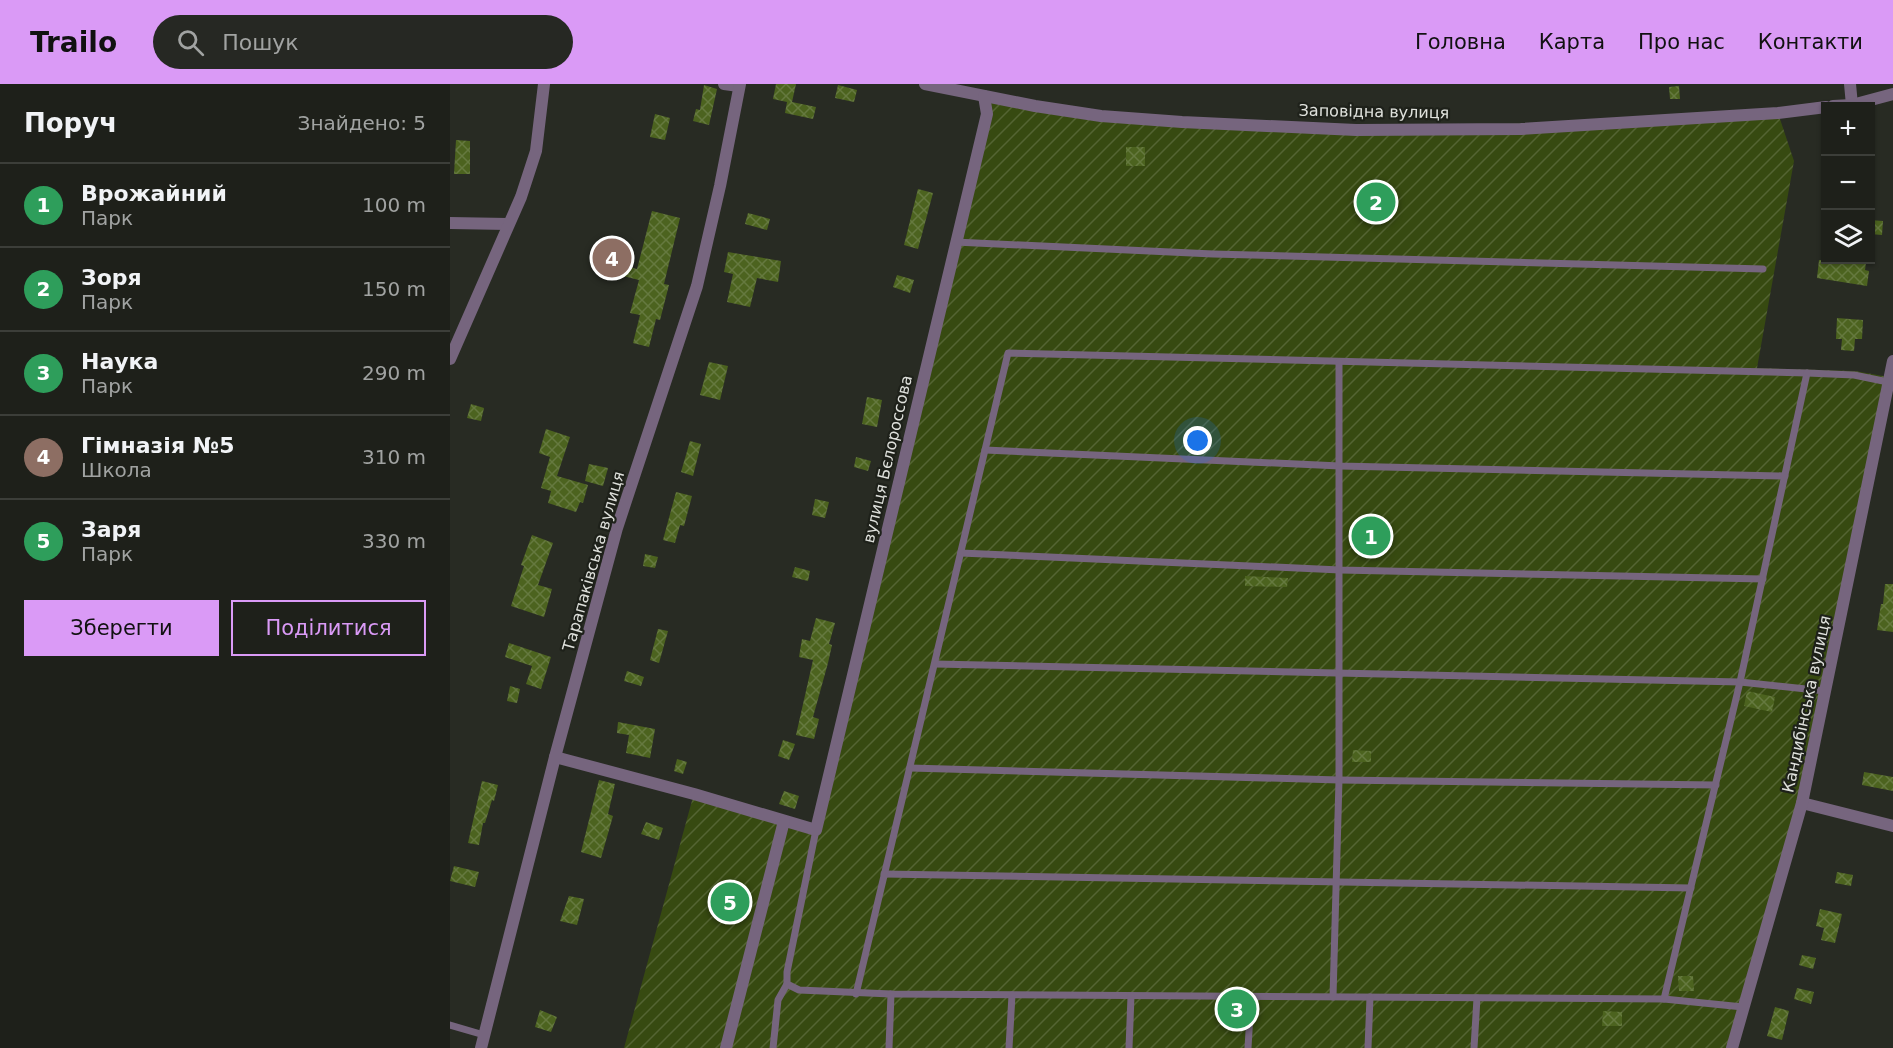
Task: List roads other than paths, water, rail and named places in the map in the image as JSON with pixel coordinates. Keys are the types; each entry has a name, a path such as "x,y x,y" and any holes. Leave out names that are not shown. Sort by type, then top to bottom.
{"street":[{"path":"450,359 521,197 536,151 544,84"},
{"path":"724,84 740,85"},
{"name":"Заповідна вулиця","path":"925,84 1035,106 1101,116 1356,130 1521,129 1778,113 1821,108"},
{"path":"1850,84 1852,102"},
{"name":"Тарапаківська вулиця","path":"481,1048 616,528 697,286 740,85"},
{"path":"1863,102 1893,94"},
{"name":"вулиця Бєлороссова","path":"816,830 987,114 984,96"},
{"path":"450,223 508,224"},
{"name":"Кандибінська вулиця","path":"1732,1048 1802,803 1893,361"},
{"path":"555,758 694,794 816,830"},
{"path":"1802,803 1893,826"},
{"path":"726,1048 784,821"}],"lane":[{"path":"955,242 1213,254 1763,269"},
{"path":"856,994 1008,353 1807,373 1854,375 1888,382"},
{"path":"1334,997 1339,780 1337,674 1340,570 1339,362"},
{"path":"1664,999 1740,682 1807,373"},
{"path":"985,450 1340,466 1785,476"},
{"path":"961,553 1340,570 1763,579"},
{"path":"934,664 1740,682 1825,691"},
{"path":"910,768 1339,780 1716,785"},
{"path":"773,1048 778,1000 787,984 787,972 816,830"},
{"path":"884,874 1691,888"},
{"path":"787,984 799,990 856,994 1664,999 1743,1006"},
{"path":"889,1048 891,994"},
{"path":"1009,1048 1012,995"},
{"path":"1129,1048 1131,996"},
{"path":"1248,1048 1251,997"},
{"path":"1368,1048 1370,997"},
{"path":"1474,1048 1477,998"},
{"path":"450,1025 484,1035"}],"place":[{"name":"Зоря","path":"1376,202"},
{"name":"Гімназія №5","path":"612,258"},
{"name":"Врожайний","path":"1371,536"},
{"name":"Заря","path":"730,902"},
{"name":"Наука","path":"1237,1009"}]}
